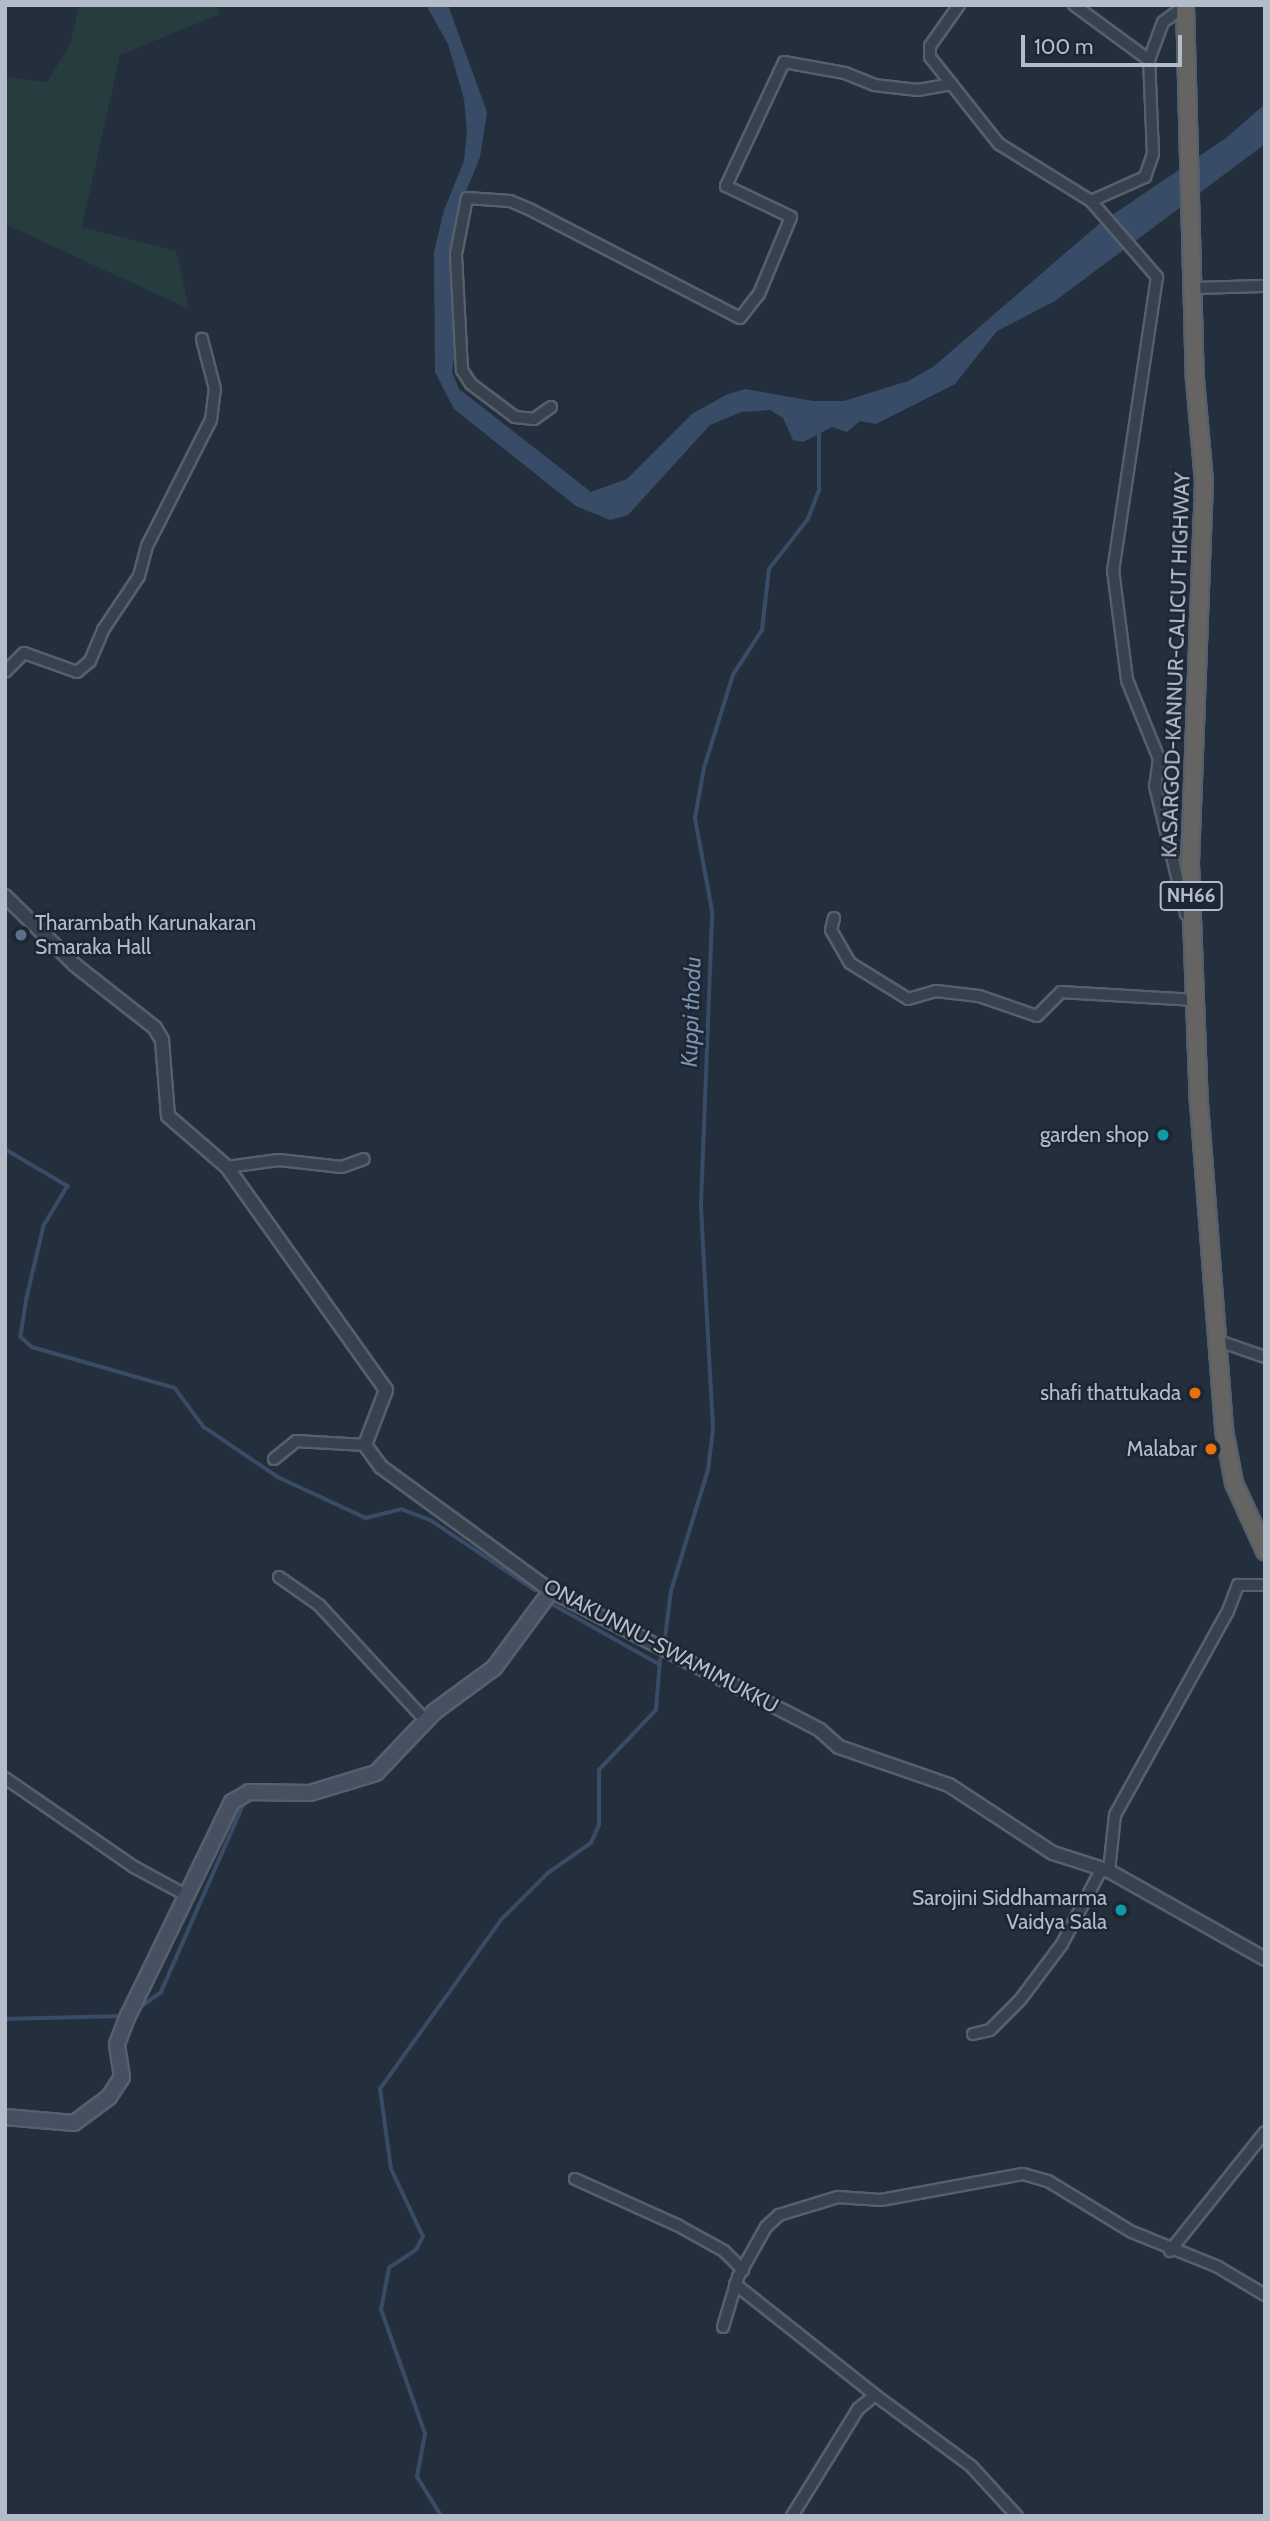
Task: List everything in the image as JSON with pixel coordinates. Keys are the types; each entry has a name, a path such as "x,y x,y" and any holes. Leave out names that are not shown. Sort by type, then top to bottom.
{"highway":[{"name":"KASARGOD-KANNUR-CALICUT HIGHWAY","path":"1185,6 1192,288 1204,481 1190,863 1195,1000 1224,1430 1234,1483 1265,1551"}],"main road":[{"path":"5,2117 74,2123 109,2097 122,2077 117,2044 184,1894 232,1802 248,1792 310,1793 376,1773 426,1721 494,1668 551,1591"}],"street":[{"path":"959,5 930,46 930,57 999,144 1090,201 1157,277 1114,570 1127,680 1159,759 1155,786 1192,939"},
{"path":"1074,5 1149,60"},
{"path":"1090,201 1145,177 1153,153 1149,60 1163,22 1185,6"},
{"path":"551,407 534,419 515,417 471,384 462,370 456,254 467,198 510,201 529,209 740,318 758,294 790,217 726,186 784,62 845,73 874,85 918,90 951,84"},
{"path":"1192,288 1265,286"},
{"path":"5,672 24,653 77,672 90,661 103,630 139,576 147,546 211,420 215,389 202,339"},
{"path":"5,896 75,965 155,1028 162,1040 168,1116 228,1167 386,1390 365,1445 296,1441 274,1459"},
{"path":"834,918 831,930 850,963 908,999 936,990 979,996 1037,1016 1061,992 1195,1000"},
{"path":"228,1167 279,1160 342,1167 364,1159"},
{"path":"1219,1341 1265,1357"},
{"name":"ONAKUNNU-SWAMIMUKKU","path":"365,1445 381,1467 551,1591 820,1730 839,1747 949,1785 1053,1853 1105,1869 1265,1959"},
{"path":"279,1577 319,1605 426,1721"},
{"path":"973,2034 990,2030 1020,2000 1062,1944 1105,1869 1115,1815 1228,1611 1238,1585 1265,1585"},
{"path":"5,1778 134,1867 184,1894"},
{"path":"1170,2251 1265,2132"},
{"path":"723,2327 735,2284 766,2227 779,2215 803,2205 838,2197 880,2200 1023,2174 1076,2196 1170,2251 1218,2267 1265,2295"},
{"path":"575,2179 677,2225 724,2251 743,2270"},
{"path":"735,2284 875,2395 971,2466 1017,2516"},
{"path":"792,2516 858,2409 875,2395"}],"green space":[{"path":"79,5 218,5 220,14 120,55 82,227 176,251 189,309 5,224 5,77 47,82 70,45"}],"water":[{"path":"426,5 448,5 487,112 480,157 465,194 452,253 456,341 452,372 459,389 591,492 627,479 692,414 726,395 745,389 813,401 844,401 908,381 933,367 1099,224 1226,138 1265,104 1265,144 1055,301 997,331 955,384 876,424 860,421 847,432 832,427 803,442 793,440 783,418 770,410 741,412 710,425 628,515 610,520 576,506 454,409 435,372 434,252 444,210 464,161 467,131 464,99 448,44"}],"waterway":[{"name":"Kuppi thodu","path":"665,1638 671,1591 708,1470 713,1429 701,1204 712,911 695,818 704,768 733,675 762,630 769,569 808,519 819,490 819,429"},
{"path":"5,1149 68,1186 44,1226 27,1298 21,1337 32,1347 175,1388 204,1427 278,1477 366,1518 401,1509 432,1521 535,1590"},
{"path":"554,1605 659,1664"},
{"path":"441,2516 417,2477 425,2434 381,2310 389,2268 416,2250 423,2237 391,2169 380,2089 501,1920 548,1873 591,1843 599,1825 599,1770 656,1710 660,1660"},
{"path":"138,2009 161,1992 245,1801"},
{"path":"5,2019 122,2016"}],"place":[{"name":"Tharambath Karunakaran Smaraka Hall","path":"21,935"},
{"name":"garden shop","path":"1163,1135"},
{"name":"shafi thattukada","path":"1195,1393"},
{"name":"Malabar","path":"1211,1449"},
{"name":"Sarojini Siddhamarma Vaidya Sala","path":"1121,1910"}]}
